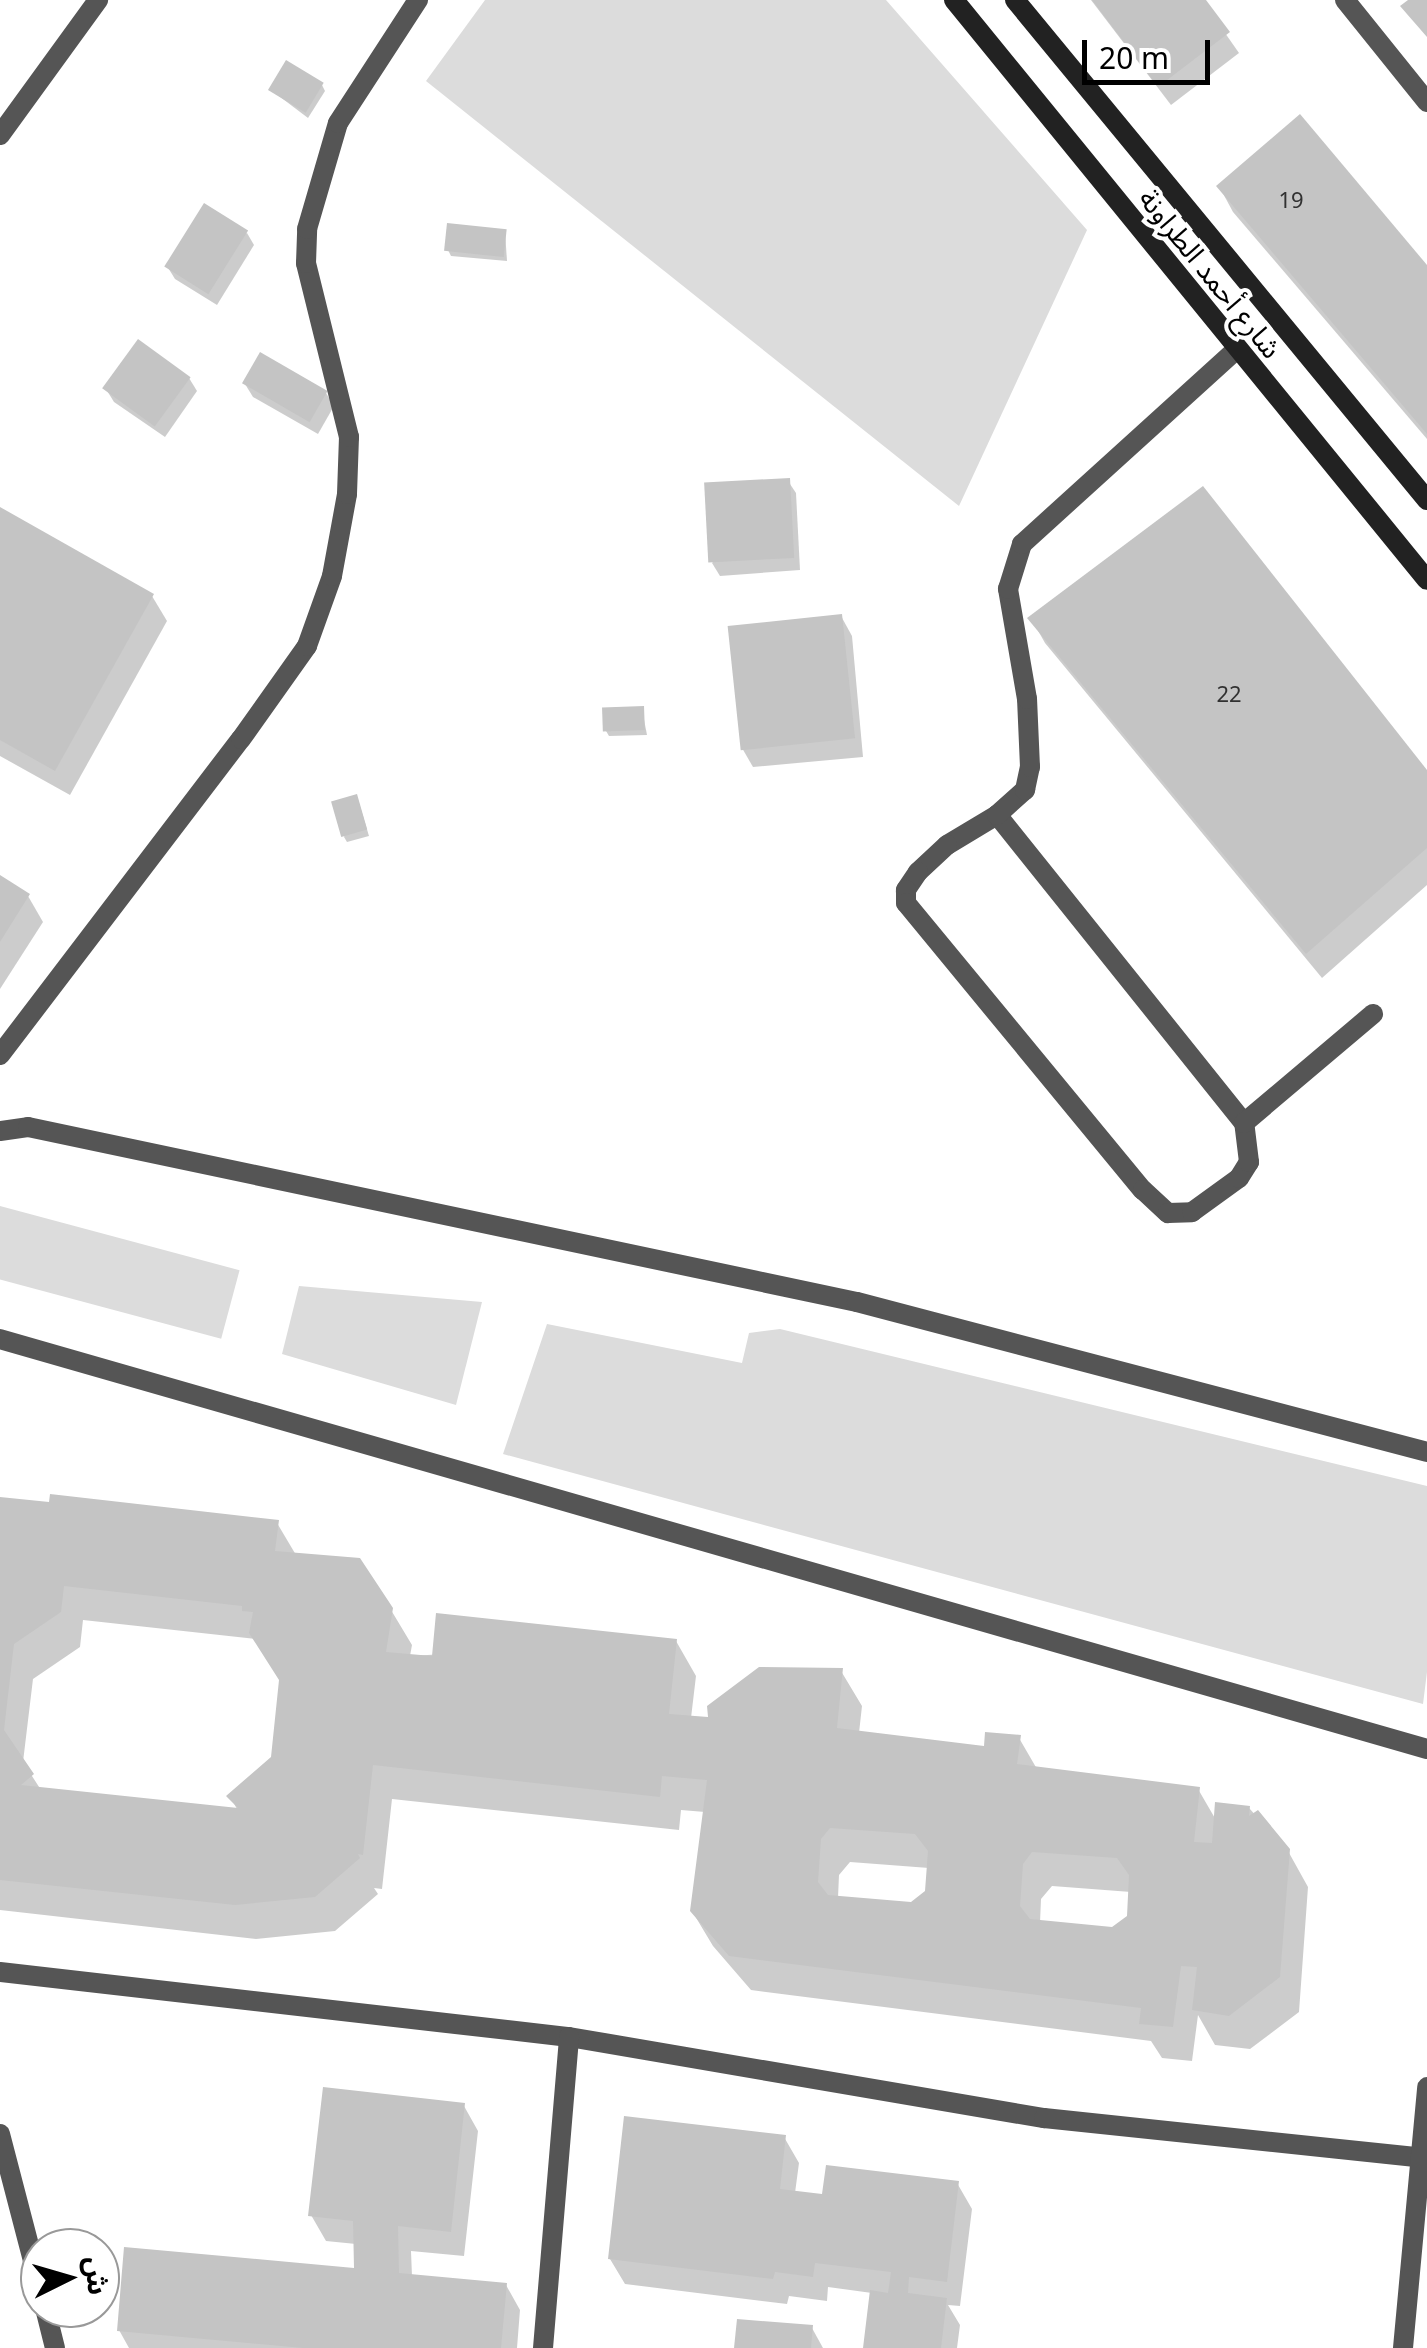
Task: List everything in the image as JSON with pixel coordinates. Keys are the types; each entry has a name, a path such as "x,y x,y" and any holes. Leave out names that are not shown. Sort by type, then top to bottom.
{"street":[{"path":"0,135 98,0"},
{"path":"0,1054 217,771 307,646 332,576 346,494 349,437 306,263 307,229 338,123 418,0"},
{"name":"شارع أحمد الطراونة","path":"954,0 1427,580"},
{"name":"شارع أحمد الطراونة","path":"1015,0 1427,500"},
{"path":"1344,0 1427,102"},
{"path":"996,815 1244,1123 1250,1146 1249,1162 1240,1178 1192,1212 1168,1212 1143,1190 916,920 906,902 906,890 918,872 947,845 996,815 1025,790 1030,767 1027,699 1008,589 1022,544 1237,348"},
{"path":"1244,1123 1373,1014"},
{"path":"0,1130 28,1128 858,1302 1427,1452"},
{"path":"0,1339 1427,1748"},
{"path":"0,1972 569,2037 1044,2118 1418,2157"},
{"path":"543,2348 569,2037"},
{"path":"1403,2348 1427,2087"},
{"path":"0,2134 24,2228"}],"shaded area":[{"path":"485,0 886,0 1087,230 959,506 426,81"},
{"path":"0,1206 240,1270 221,1339 0,1280"},
{"path":"299,1286 482,1302 456,1405 282,1354"},
{"path":"547,1324 742,1363 749,1333 780,1329 1427,1486 1427,1672 1423,1704 503,1454"}],"building":[{"path":"1092,0 1206,0 1230,32 1158,87"},
{"path":"1408,0 1427,0 1427,37 1400,6"},
{"path":"286,60 324,83 306,113 268,90"},
{"path":"1300,114 1427,265 1427,434 1216,186"},
{"path":"204,203 248,231 208,294 164,267"},
{"path":"447,223 507,229 504,257 444,251"},
{"path":"138,339 191,377 155,427 102,388"},
{"path":"260,352 328,391 310,422 242,383"},
{"path":"790,478 794,558 708,562 704,483"},
{"path":"1203,486 1427,770 1427,848 1306,954 1027,618"},
{"path":"0,507 154,594 55,771 0,740"},
{"path":"842,614 855,738 741,750 728,626"},
{"path":"644,706 645,730 603,731 602,707"},
{"path":"357,794 367,830 341,837 331,801"},
{"path":"0,875 30,894 0,942"},
{"path":"50,1494 279,1520 275,1551 360,1558 393,1608 386,1652 432,1656 436,1613 677,1639 669,1714 708,1717 707,1706 759,1667 843,1668 837,1728 984,1746 985,1732 1021,1735 1017,1764 1200,1787 1194,1842 1212,1843 1215,1802 1250,1806 1249,1816 1258,1810 1290,1849 1280,1977 1229,2016 1192,2010 1197,1967 1181,1966 1173,2027 1139,2024 1141,2008 729,1956 690,1911 707,1780 662,1776 660,1797 373,1765 363,1855 358,1854 360,1858 315,1897 235,1905 0,1880 0,1497 49,1502","holes":["64,1586 242,1606 242,1611 253,1612 249,1633 279,1680 271,1757 226,1796 238,1808 21,1785 34,1774 4,1730 14,1644 61,1612","830,1828 915,1834 928,1851 925,1891 911,1902 828,1895 818,1882 821,1839","1032,1852 1117,1858 1129,1875 1127,1916 1112,1927 1030,1919 1020,1906 1023,1864"]},
{"path":"323,2087 465,2103 451,2232 398,2226 399,2273 507,2283 501,2348 303,2348 117,2331 124,2247 354,2268 353,2221 308,2216"},
{"path":"624,2116 786,2135 780,2189 822,2194 826,2165 959,2181 947,2282 909,2277 908,2293 947,2298 941,2348 863,2348 870,2290 888,2293 891,2272 815,2263 813,2277 775,2272 773,2279 608,2259"},
{"path":"737,2319 813,2325 811,2348 734,2348"}]}
